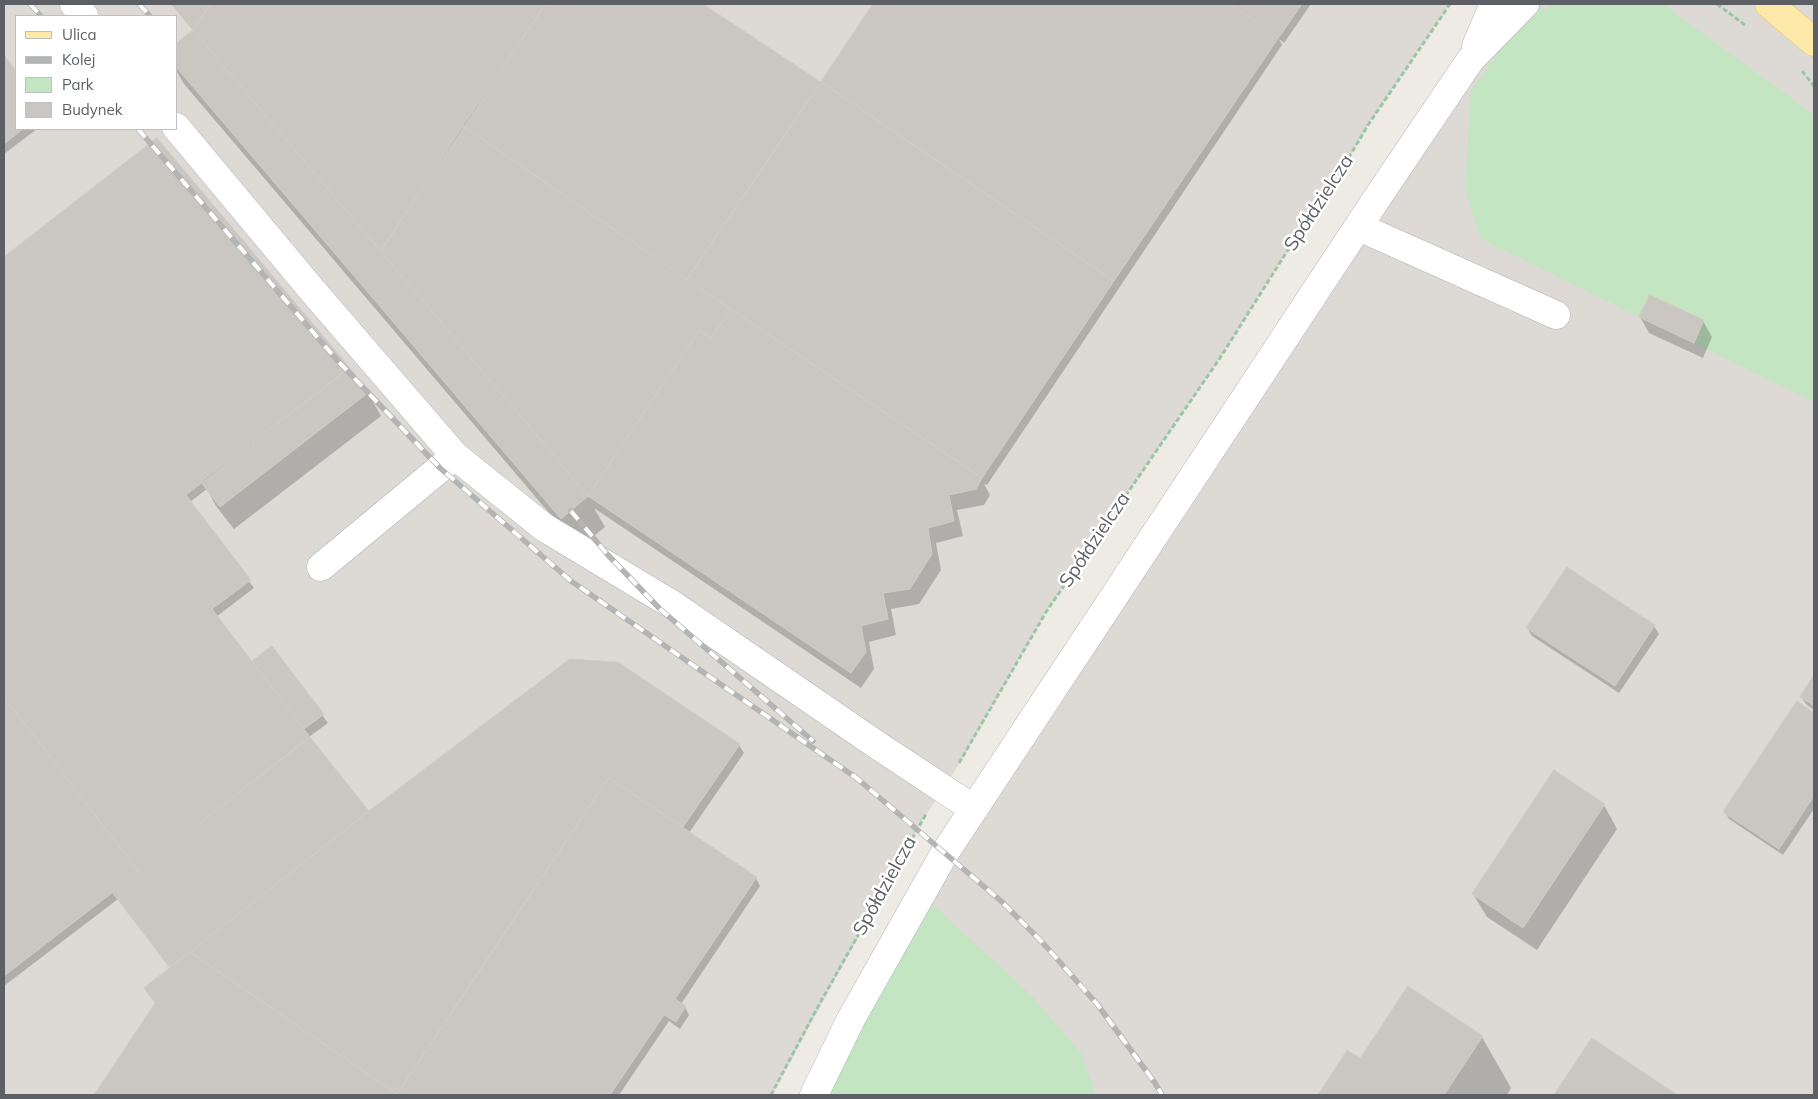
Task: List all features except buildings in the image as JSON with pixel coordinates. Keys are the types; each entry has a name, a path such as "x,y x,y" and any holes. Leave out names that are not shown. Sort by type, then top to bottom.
{"main road":[{"path":"1769,4 1814,42"}],"street":[{"path":"74,4 83,15"},
{"name":"Spółdzielcza","path":"1471,59 1494,4"},
{"name":"Spółdzielcza","path":"814,1095 851,1018 944,854 1471,59 1525,4"},
{"path":"178,129 312,290 455,456 545,528 673,605 974,809"},
{"path":"1359,227 1556,315"},
{"path":"321,567 455,456"}],"path":[{"name":"Spółdzielcza","path":"771,1095 834,977 917,829 963,758 1046,612 1220,358 1318,202 1341,171 1368,125 1450,4"}],"shaded area":[{"path":"4,4 1450,4 1368,125 1341,171 1318,202 1220,358 1046,612 963,758 917,829 772,1095 4,1095"},
{"path":"1525,4 1814,4 1814,1095 814,1095 944,854"}],"green space":[{"path":"1535,4 1547,10 1552,4 1663,4 1814,115 1814,402 1694,343 1704,320 1650,295 1639,317 1481,239 1465,190 1471,90"},
{"path":"921,894 1031,995 1081,1053 1096,1095 814,1095"}],"railway":[{"path":"30,4 40,15"},
{"path":"139,4 149,15"},
{"path":"139,130 337,360 440,468 571,581 858,779"},
{"path":"571,511 607,554 660,609 813,741"},
{"path":"853,775 1001,901 1042,942 1097,1004 1162,1095"}]}
